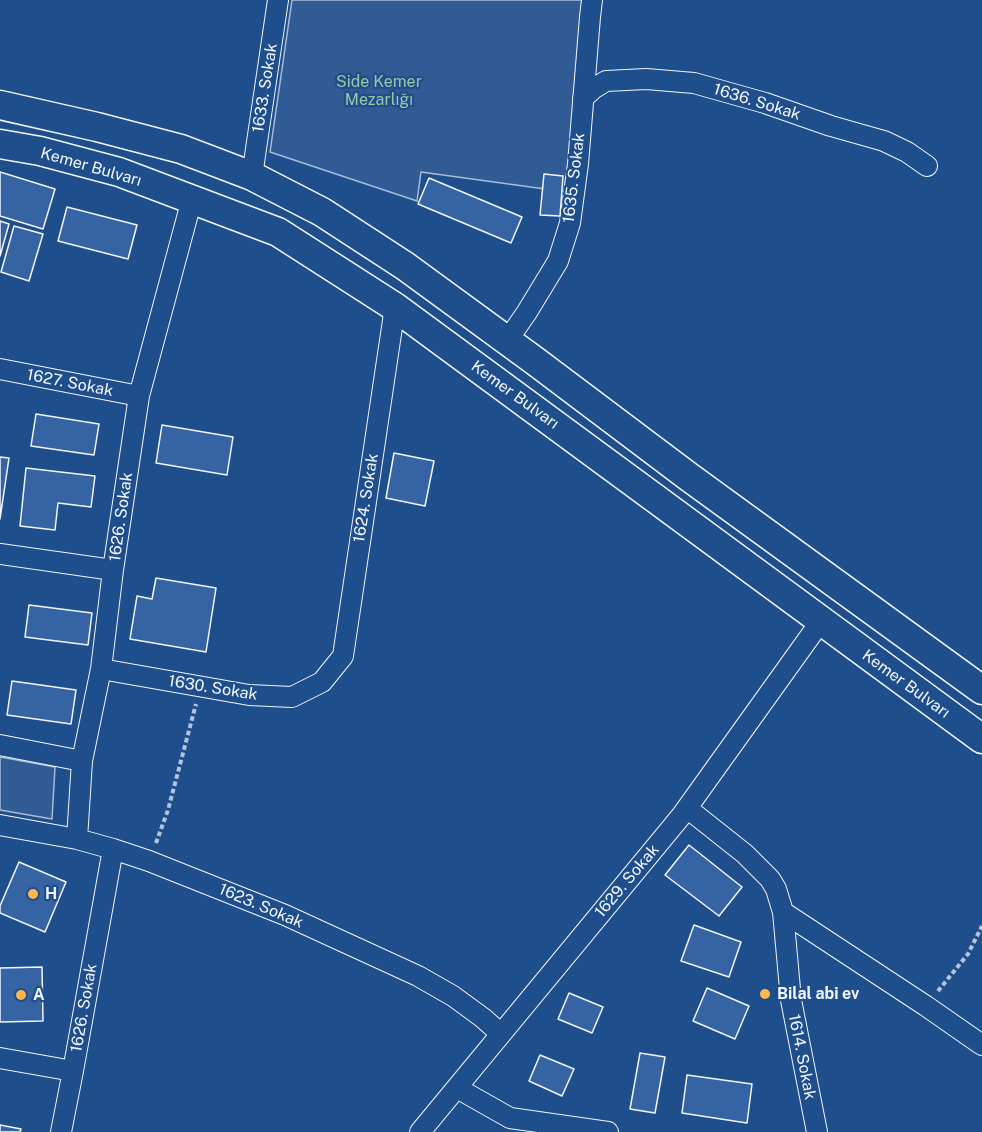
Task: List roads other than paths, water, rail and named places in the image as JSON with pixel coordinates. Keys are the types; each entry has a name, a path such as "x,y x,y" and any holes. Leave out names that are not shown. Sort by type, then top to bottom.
{"main road":[{"path":"0,105 181,149 252,176 332,218 405,266 689,477 982,690"},
{"name":"Kemer Bulvarı","path":"0,144 40,151 119,172 278,232 395,307 982,739"}],"street":[{"name":"1633. Sokak","path":"252,176 278,0"},
{"name":"1635. Sokak","path":"507,341 558,261 570,223 578,164 592,0"},
{"name":"1636. Sokak","path":"583,98 606,81 646,79 694,83 884,141 907,152 927,166"},
{"name":"1626. Sokak","path":"77,839 82,761 101,669 139,396 192,199"},
{"name":"1624. Sokak","path":"322,682 343,656 395,307"},
{"name":"1627. Sokak","path":"0,369 139,396"},
{"path":"0,554 113,570"},
{"name":"1629. Sokak","path":"420,1132 687,808 821,621"},
{"name":"1630. Sokak","path":"101,669 249,695 292,697 322,682"},
{"path":"0,745 82,761"},
{"name":"1614. Sokak","path":"687,808 760,867 776,889 783,912 791,1000 817,1132"},
{"name":"1623. Sokak","path":"0,825 77,839 112,849 149,861 285,915 418,976 453,996 501,1034"},
{"name":"1626. Sokak","path":"61,1132 112,849"},
{"path":"783,912 926,1005 982,1045"},
{"path":"0,1058 73,1071"},
{"path":"457,1088 510,1118 608,1132"}],"place":[{"name":"H","path":"33,894"},
{"name":"Bilal abi ev","path":"765,994"},
{"name":"A","path":"21,995"}],"park label":[{"name":"Side Kemer Mezarlığı","path":"379,91"}]}
